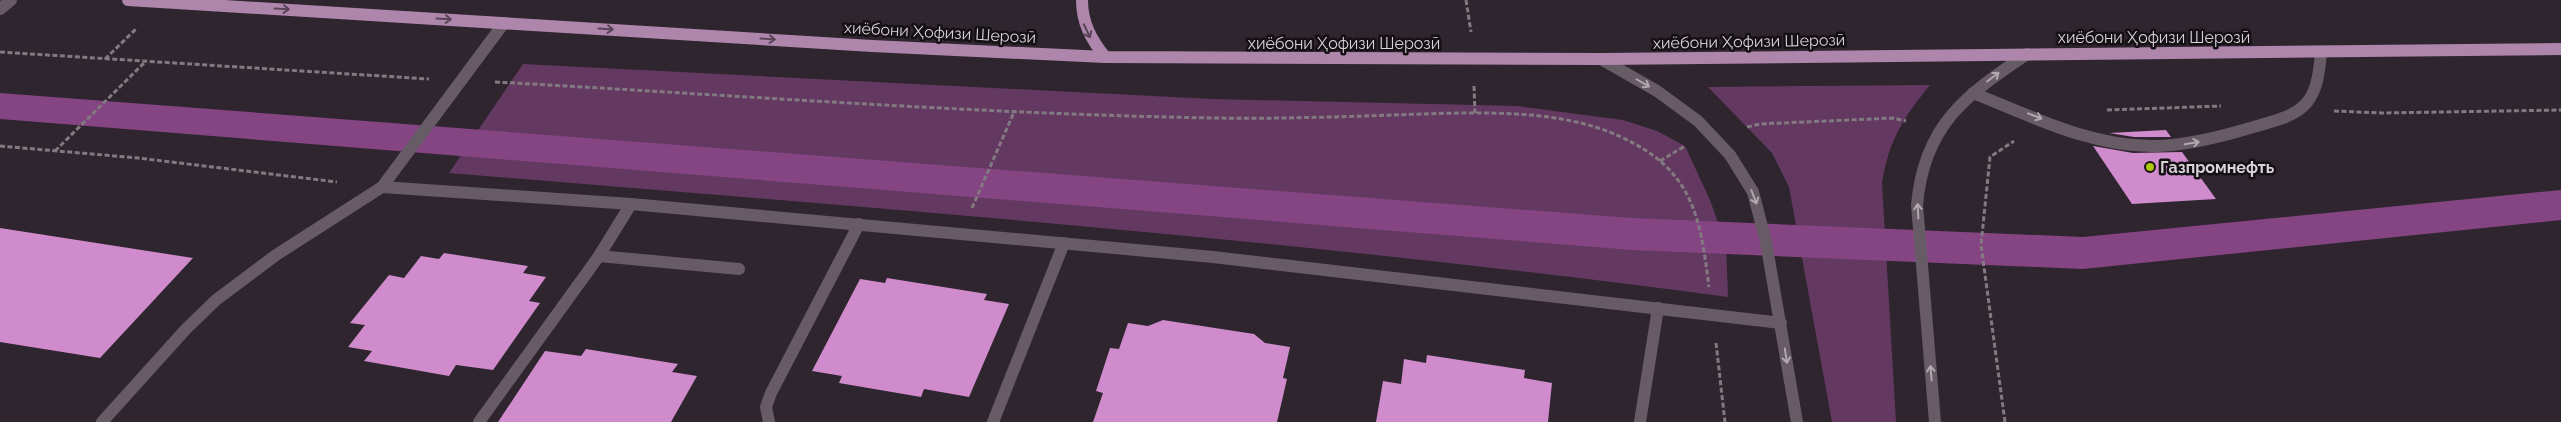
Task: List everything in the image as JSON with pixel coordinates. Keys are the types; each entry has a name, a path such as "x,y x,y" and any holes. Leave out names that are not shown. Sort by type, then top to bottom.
{"main road":[{"name":"хиёбони Ҳофизи Шерозӣ","path":"128,0 872,46 1105,57 1601,59 2561,49"},
{"path":"1082,0 1081,13 1085,28 1105,57"}],"street":[{"path":"0,9 11,0"},
{"path":"102,422 186,329 216,300 276,255 382,187 504,23"},
{"path":"1973,93 2054,124 2121,144 2150,146 2192,143 2265,124 2304,109 2318,86 2322,52"},
{"path":"1935,422 1917,186 1921,164 1927,148 1951,115 1973,93 2027,54"},
{"path":"1601,59 1657,91 1698,121 1730,155 1753,192 1759,211 1781,323 1797,422"},
{"path":"382,187 630,204 1064,243 1412,278 1781,323"},
{"path":"479,422 599,256 630,204"},
{"path":"769,422 765,416 767,401 859,224"},
{"path":"993,422 1064,243"},
{"path":"599,256 739,269"},
{"path":"1640,422 1658,308"}],"path":[{"path":"1466,0 1471,35"},
{"path":"105,59 138,27"},
{"path":"0,52 146,62 1015,110 1217,118 1475,113 1552,120 1598,129 1619,136 1660,161 1680,180 1694,203 1702,226 1725,422"},
{"path":"55,151 146,62"},
{"path":"1474,83 1475,113"},
{"path":"960,233 1015,110"},
{"path":"1747,127 1760,124 1893,118 1906,121"},
{"path":"0,146 138,158 382,187"},
{"path":"1660,161 1685,146"}],"shaded area":[{"path":"523,64 1212,99 1517,106 1623,120 1657,131 1685,146 1710,200 1726,245 1728,297 1409,258 1249,242 449,173"},
{"path":"1930,85 1912,108 1893,142 1882,183 1896,422 1832,422 1789,187 1772,153 1708,87"}],"building":[{"path":"2166,130 2171,137 2134,137 2109,133"},
{"name":"Газпромнефть","path":"2093,146 2133,153 2182,152 2216,199 2132,204"},
{"path":"0,228 193,258 100,358 0,342"},
{"path":"444,253 528,266 523,273 546,277 529,301 540,303 493,370 456,365 449,376 364,361 372,351 348,347 365,325 350,323 389,275 404,278 421,256 439,259"},
{"path":"887,278 987,294 984,300 1009,304 969,397 924,389 921,397 839,383 842,376 812,371 860,279 885,283"},
{"path":"1163,320 1254,334 1265,343 1290,347 1283,378 1287,379 1277,422 1093,422 1103,393 1096,391 1110,348 1119,349 1128,323 1148,326"},
{"path":"586,349 678,364 672,372 697,376 671,422 498,422 545,351 581,356"},
{"path":"1427,355 1525,370 1524,378 1552,383 1548,422 1376,422 1383,381 1401,384 1404,359 1426,363"}],"waterway":[{"path":"0,106 1632,234 2083,253 2561,205"}],"place":[{"name":"Газпромнефть","path":"2150,167"}]}
